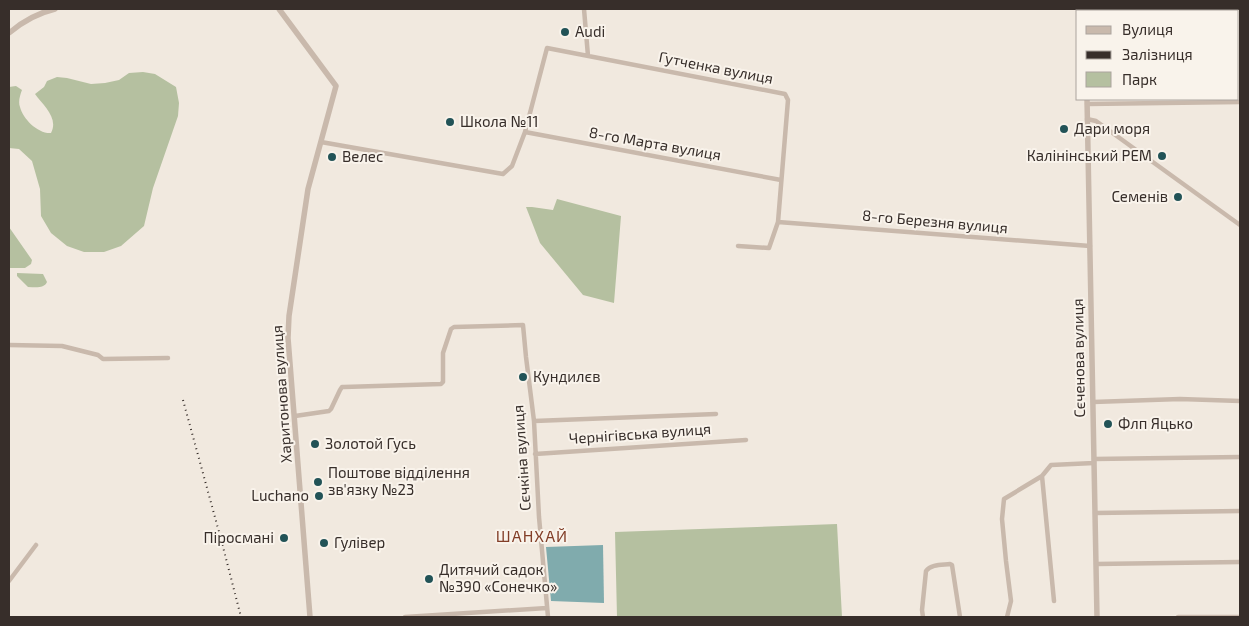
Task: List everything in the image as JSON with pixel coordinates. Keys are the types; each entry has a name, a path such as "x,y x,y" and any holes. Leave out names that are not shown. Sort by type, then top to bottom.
{"street":[{"path":"9,33 29,18 55,9"},
{"name":"Харитонова вулиця","path":"279,9 336,86 308,189 289,316 288,338 310,617"},
{"path":"584,9 588,56"},
{"name":"Гутченка вулиця","path":"525,132 547,48 784,94 788,100 778,222 769,248 738,246"},
{"path":"1087,101 1240,102"},
{"name":"Сєченова вулиця","path":"1087,101 1097,617"},
{"path":"1087,119 1096,121 1240,225"},
{"path":"321,142 503,174 512,166 525,132"},
{"name":"8-го Марта вулиця","path":"525,132 781,180"},
{"name":"8-го Березня вулиця","path":"778,222 1090,246"},
{"name":"Сєчкіна вулиця","path":"295,416 329,411 342,387 441,384 444,378 443,353 451,329 454,327 523,325 534,421 548,617"},
{"path":"9,345 62,346 98,355 104,359 168,358"},
{"path":"1093,402 1180,399 1240,401"},
{"name":"Чернігівська вулиця","path":"534,421 716,414"},
{"name":"Чернігівська вулиця","path":"535,454 746,440"},
{"path":"1007,617 1012,601 1002,518 1004,499 1042,476 1051,465 1094,461 1240,457"},
{"path":"1042,476 1054,601"},
{"path":"1095,513 1240,511"},
{"path":"9,581 36,545"},
{"path":"1096,564 1240,562"},
{"path":"923,617 926,571 932,566 950,564 952,565 960,617"},
{"path":"405,617 547,608"},
{"path":"1178,617 1240,617"}],"green space":[{"path":"143,72 155,74 176,87 179,103 178,116 153,188 144,226 121,246 104,252 84,252 67,246 51,233 41,216 40,189 32,161 19,149 9,148 9,87 16,86 22,90 19,105 28,121 41,131 51,133 53,127 52,117 35,94 44,87 47,81 57,77 91,84 105,83 119,80 129,73"},
{"path":"557,199 621,216 614,303 583,295 540,243 526,207 553,210"},
{"path":"9,227 32,260 31,264 25,268 9,268"},
{"path":"17,273 43,274 47,282 42,287 28,287 17,276"},
{"path":"837,524 842,617 617,617 615,532"}],"water":[{"path":"603,545 604,603 551,601 546,547"}],"railway":[{"path":"183,400 241,617"}],"place":[{"name":"Audi","path":"565,32"},
{"name":"Школа №11","path":"450,122"},
{"name":"Дари моря","path":"1064,129"},
{"name":"Калінінський РЕМ","path":"1162,156"},
{"name":"Велес","path":"332,157"},
{"name":"Семенів","path":"1178,197"},
{"name":"Кундилєв","path":"523,377"},
{"name":"Флп Яцько","path":"1108,424"},
{"name":"Золотой Гусь","path":"315,444"},
{"name":"Поштове відділення зв'язку №23","path":"318,482"},
{"name":"Luchano","path":"319,496"},
{"name":"Піросмані","path":"284,538"},
{"name":"Гулівер","path":"324,543"},
{"name":"Дитячий садок №390 «Сонечко»","path":"429,579"}],"district":[{"name":"ШАНХАЙ","path":"532,536"}]}
